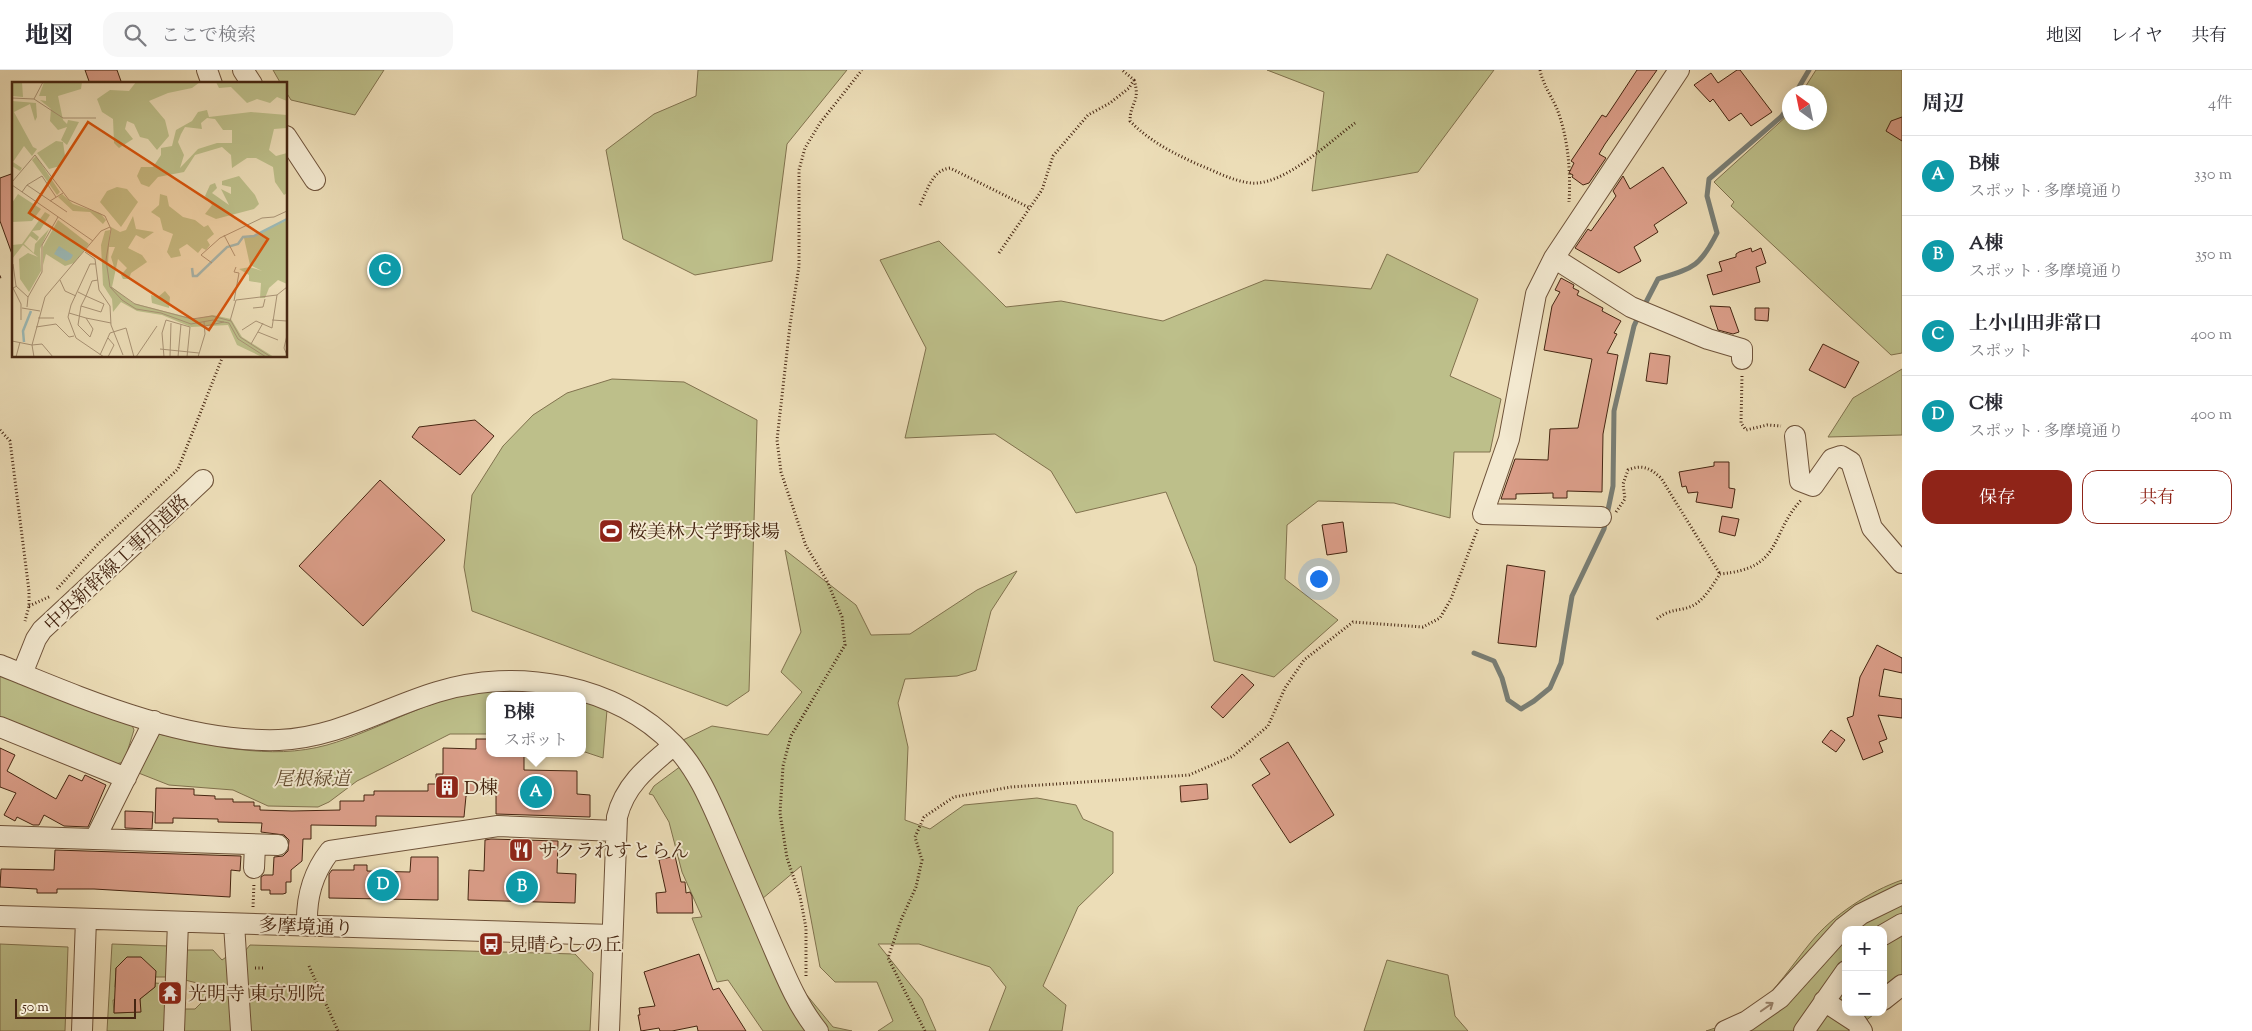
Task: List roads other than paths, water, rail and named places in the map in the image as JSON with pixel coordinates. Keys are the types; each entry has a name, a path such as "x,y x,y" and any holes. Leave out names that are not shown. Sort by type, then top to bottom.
{"street":[{"path":"207,70 211,82"},
{"path":"243,70 251,82"},
{"path":"1601,517 1483,514 1509,439 1536,294 1554,258 1678,70"},
{"path":"288,139 315,180"},
{"path":"1554,258 1631,307 1708,339 1742,349 1742,359"},
{"path":"1795,436 1800,481 1813,486 1832,459 1841,456 1851,462 1872,528 1902,563"},
{"name":"中央新幹線工事用道路","path":"22,674 36,639 42,630 203,480"},
{"path":"0,665 71,695 154,721 235,738 255,740 302,738 346,727 403,704 452,688 487,682 511,682 565,687 584,692"},
{"path":"586,693 595,695 632,714 674,745 685,758 705,791 793,993 818,1031"},
{"path":"95,839 154,721"},
{"path":"0,727 126,778"},
{"path":"609,1031 616,831 621,803 632,784 674,745"},
{"path":"307,926 306,902 320,863 330,851 498,826 616,831"},
{"path":"0,836 278,845"},
{"path":"254,868 255,845"},
{"path":"1725,1031 1747,1021 1780,998 1794,985 1825,946 1861,914 1902,894"},
{"name":"多摩境通り","path":"0,916 612,935"},
{"path":"82,1031 86,919"},
{"path":"174,1031 180,994 178,922"},
{"path":"234,924 241,1031"},
{"path":"1887,933 1902,924"},
{"path":"1804,1031 1842,976"},
{"path":"1887,997 1902,985"},
{"path":"1824,1001 1862,1022"}],"waterway":[{"path":"1800,85 1809,70"},
{"path":"1643,308 1658,279 1688,269 1694,265 1706,253 1717,233 1707,196 1709,179 1782,116"},
{"path":"1474,653 1494,661 1502,678 1508,700 1521,709 1550,688 1561,663 1572,596 1604,529 1613,486 1614,411 1634,326 1639,315"}],"place":[{"name":"上小山田非常口","path":"385,270"},
{"name":"桜美林大学野球場","path":"611,531"},
{"name":"D棟","path":"447,787"},
{"name":"B棟","path":"536,792"},
{"name":"サクラれすとらん","path":"521,850"},
{"name":"C棟","path":"383,885"},
{"name":"A棟","path":"522,887"},
{"name":"見晴らしの丘","path":"491,944"},
{"name":"光明寺 東京別院","path":"170,993"}],"park label":[{"name":"尾根緑道","path":"312,778"}]}
